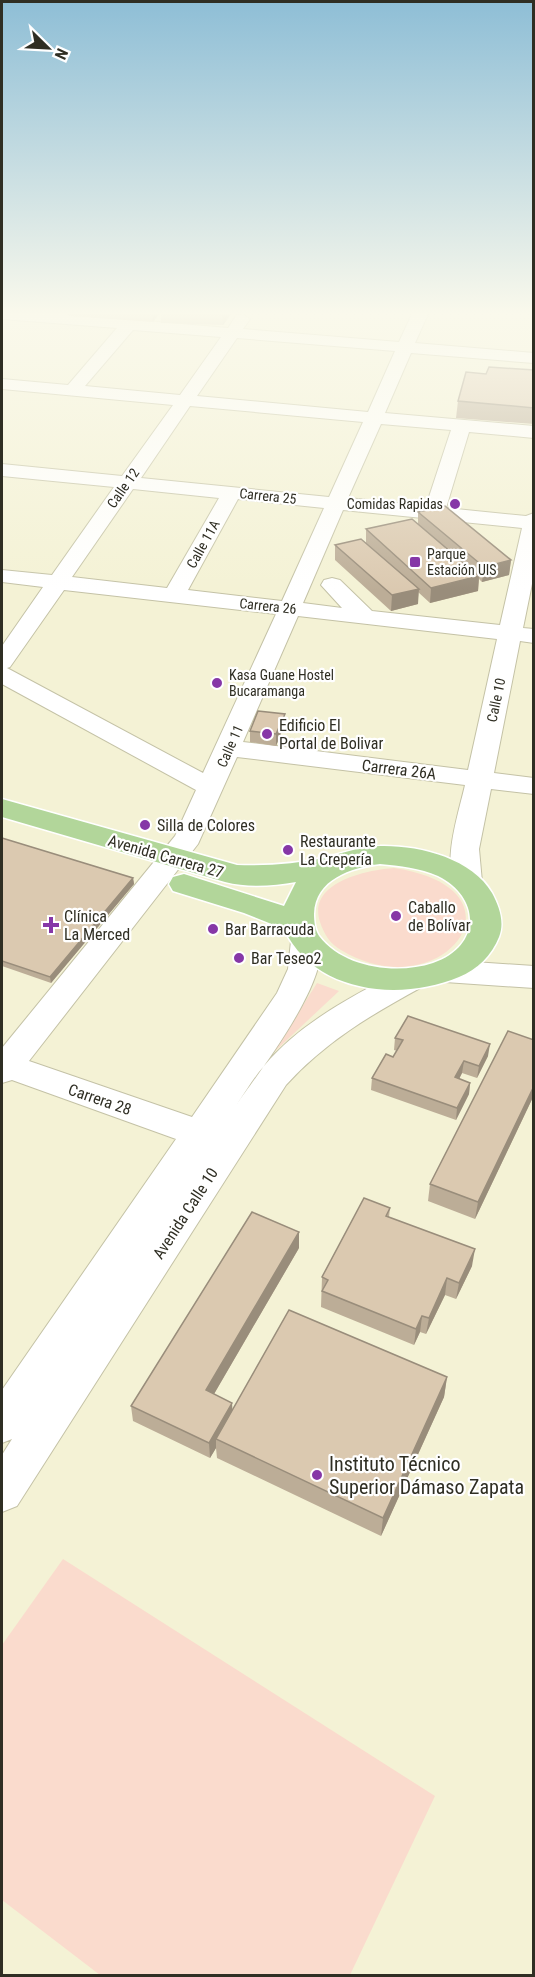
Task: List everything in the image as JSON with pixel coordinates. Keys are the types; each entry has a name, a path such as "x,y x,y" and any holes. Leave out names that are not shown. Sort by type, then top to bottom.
{"main road":[{"name":"Avenida Carrera 27","path":"2,808 166,867 246,903 302,932"},
{"name":"Avenida Carrera 27","path":"2,829 166,867 236,875 258,877 296,873 334,865"},
{"path":"380,855 405,856 429,861 451,870 467,882 479,896 486,911 486,930 477,949 460,964 428,975 380,979 350,972 324,958 302,932 297,906 304,890 316,876 334,865 356,858 380,855"}],"street":[{"name":"Calle 12","path":"2,662 180,406"},
{"path":"250,406 375,418 475,421 534,432"},
{"name":"Calle 11","path":"3,1067 188,838 380,406"},
{"path":"434,513 475,421"},
{"name":"Carrera 25","path":"2,470 533,522"},
{"name":"Calle 11A","path":"174,596 232,492"},
{"path":"468,516 499,541"},
{"name":"Calle 10","path":"467,882 465,849 480,779 522,635 533,522"},
{"name":"Carrera 26","path":"2,576 522,635"},
{"path":"332,585 365,617"},
{"path":"2,674 211,788"},
{"name":"Carrera 26A","path":"229,748 534,786"},
{"name":"Avenida Calle 10","path":"2,1424 295,991 307,961 302,932"},
{"path":"428,975 534,977"},
{"name":"Avenida Calle 10","path":"2,1491 274,1076 305,1044 329,1025 428,975"},
{"name":"Carrera 28","path":"3,1067 199,1133"}],"shaded area":[{"path":"394,868 436,880 459,898 466,919 458,940 439,956 412,966 378,965 341,950 328,938 320,922 318,908 322,897 331,888 355,875"},
{"path":"317,983 339,991 273,1053"},
{"path":"63,1559 435,1796 350,1975 100,1975 2,1900 2,1645"}],"building":[{"path":"445,506 511,560 484,567 418,512"},
{"path":"412,519 479,576 431,588 366,529"},
{"path":"361,539 419,589 392,595 335,545"},
{"path":"258,711 285,714 276,734 250,731"},
{"name":"Clínica La Merced","path":"2,838 133,878 50,977 2,961"},
{"path":"408,1016 490,1044 479,1066 464,1061 455,1077 470,1083 457,1108 372,1078 386,1054 393,1057 403,1040 395,1038"},
{"path":"508,1031 534,1040 534,1086 478,1202 430,1184"},
{"path":"364,1198 390,1208 386,1216 475,1249 459,1283 447,1278 429,1318 422,1316 416,1329 322,1291 328,1280 322,1277"},
{"path":"252,1212 299,1232 206,1390 232,1403 209,1443 131,1406"},
{"path":"289,1310 447,1377 383,1518 216,1439"}],"place":[{"name":"Comidas Rapidas","path":"455,504"},
{"name":"Parque Estación UIS","path":"415,562"},
{"name":"Kasa Guane Hostel Bucaramanga","path":"217,683"},
{"name":"Edificio El Portal de Bolivar","path":"267,734"},
{"name":"Silla de Colores","path":"145,825"},
{"name":"Restaurante La Crepería","path":"288,850"},
{"name":"Caballo de Bolívar","path":"396,916"},
{"name":"Clínica La Merced","path":"51,925"},
{"name":"Bar Barracuda","path":"213,929"},
{"name":"Bar Teseo2","path":"239,958"},
{"name":"Instituto Técnico Superior Dámaso Zapata","path":"317,1475"}]}
